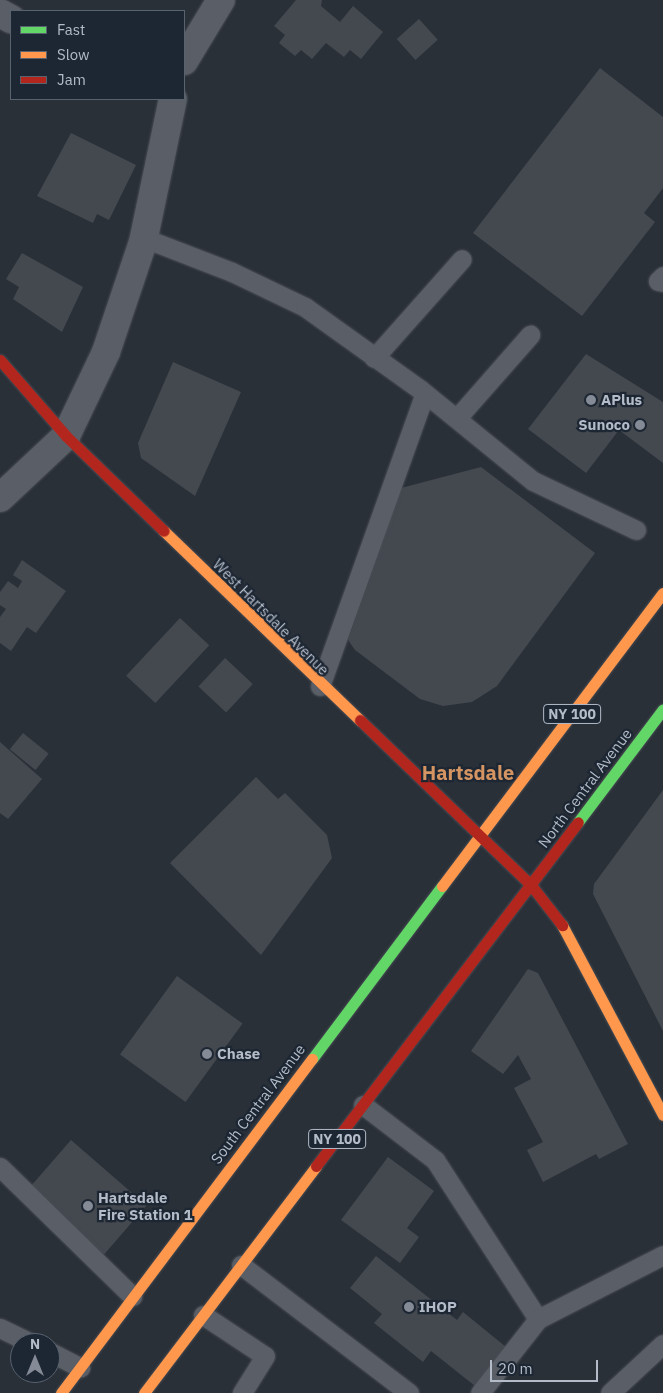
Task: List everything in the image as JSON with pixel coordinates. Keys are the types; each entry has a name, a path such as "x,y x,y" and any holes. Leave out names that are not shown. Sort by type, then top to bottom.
{"main road":[{"name":"West Hartsdale Avenue","path":"0,360 66,436 320,686 531,885 570,936 663,1115"},
{"name":"NY 100","path":"480,835 663,593"},
{"name":"North Central Avenue","path":"531,885 663,708"},
{"name":"South Central Avenue","path":"61,1393 480,835"},
{"name":"NY 100","path":"144,1393 531,885"}],"street":[{"path":"185,59 221,0"},
{"path":"0,498 66,436 106,352 144,238 173,100"}],"lane":[{"path":"144,238 232,272 305,307 458,418 533,481 636,530"},
{"path":"374,358 462,259"},
{"path":"663,276 658,281 663,282"},
{"path":"458,418 530,336"},
{"path":"320,686 424,394"},
{"path":"363,1106 435,1160 538,1319"},
{"path":"0,1167 132,1296"},
{"path":"480,1393 538,1319 663,1255"},
{"path":"241,1265 409,1393"},
{"path":"203,1315 265,1356 242,1393"},
{"path":"610,1393 663,1344"},
{"path":"60,1357 80,1367"}],"building":[{"path":"296,0 322,0 321,6 340,22 353,6 383,32 361,59 350,50 344,57 326,43 312,59 301,50 295,56 279,43 285,35 274,26"},
{"path":"419,19 438,40 415,60 397,39"},
{"path":"600,68 663,117 663,188 644,213 655,222 582,316 473,233"},
{"path":"71,133 136,165 109,220 97,214 93,223 37,196"},
{"path":"22,253 83,287 62,332 13,299 19,287 6,279"},
{"path":"586,354 663,402 663,463 619,430 586,473 528,429"},
{"path":"173,362 241,392 195,496 141,458 138,443"},
{"path":"481,467 595,553 497,686 472,702 443,706 420,699 355,650 348,640 401,488"},
{"path":"22,560 66,591 36,633 27,627 11,651 0,643 0,617 6,609 0,605 0,592 8,581 18,588 22,581 13,575"},
{"path":"180,618 209,645 155,703 126,676"},
{"path":"225,658 253,684 226,712 198,687"},
{"path":"23,733 49,754 35,770 10,749"},
{"path":"0,742 42,779 8,819 0,813"},
{"path":"256,777 278,799 285,793 327,835 332,858 261,955 170,863"},
{"path":"663,790 663,1031 593,894 594,884"},
{"path":"528,969 538,973 628,1144 599,1159 596,1154 543,1182 527,1150 543,1142 514,1088 531,1079 518,1055 503,1074 471,1051"},
{"path":"177,976 243,1024 186,1102 120,1054"},
{"path":"71,1140 146,1206 104,1255 28,1189"},
{"path":"388,1157 434,1191 407,1228 419,1237 400,1263 341,1220"},
{"path":"376,1256 457,1320 463,1312 506,1347 475,1386 431,1351 423,1362 374,1323 382,1314 350,1288"}],"traffic: fast":[{"path":"578,822 663,709"},
{"path":"312,1059 442,886"}],"traffic: slow":[{"path":"164,531 360,720"},
{"path":"442,886 663,593"},
{"path":"562,925 663,1115"},
{"path":"61,1393 312,1059"},
{"path":"144,1393 316,1166"}],"traffic: jam":[{"path":"0,360 66,436 164,531"},
{"path":"360,720 531,885 562,925"},
{"path":"316,1166 578,822"}],"place":[{"name":"APlus","path":"591,400"},
{"name":"Sunoco","path":"640,425"},
{"name":"Chase","path":"207,1054"},
{"name":"Hartsdale Fire Station 1","path":"88,1206"},
{"name":"IHOP","path":"409,1307"}],"district":[{"name":"Hartsdale","path":"468,772"}]}
